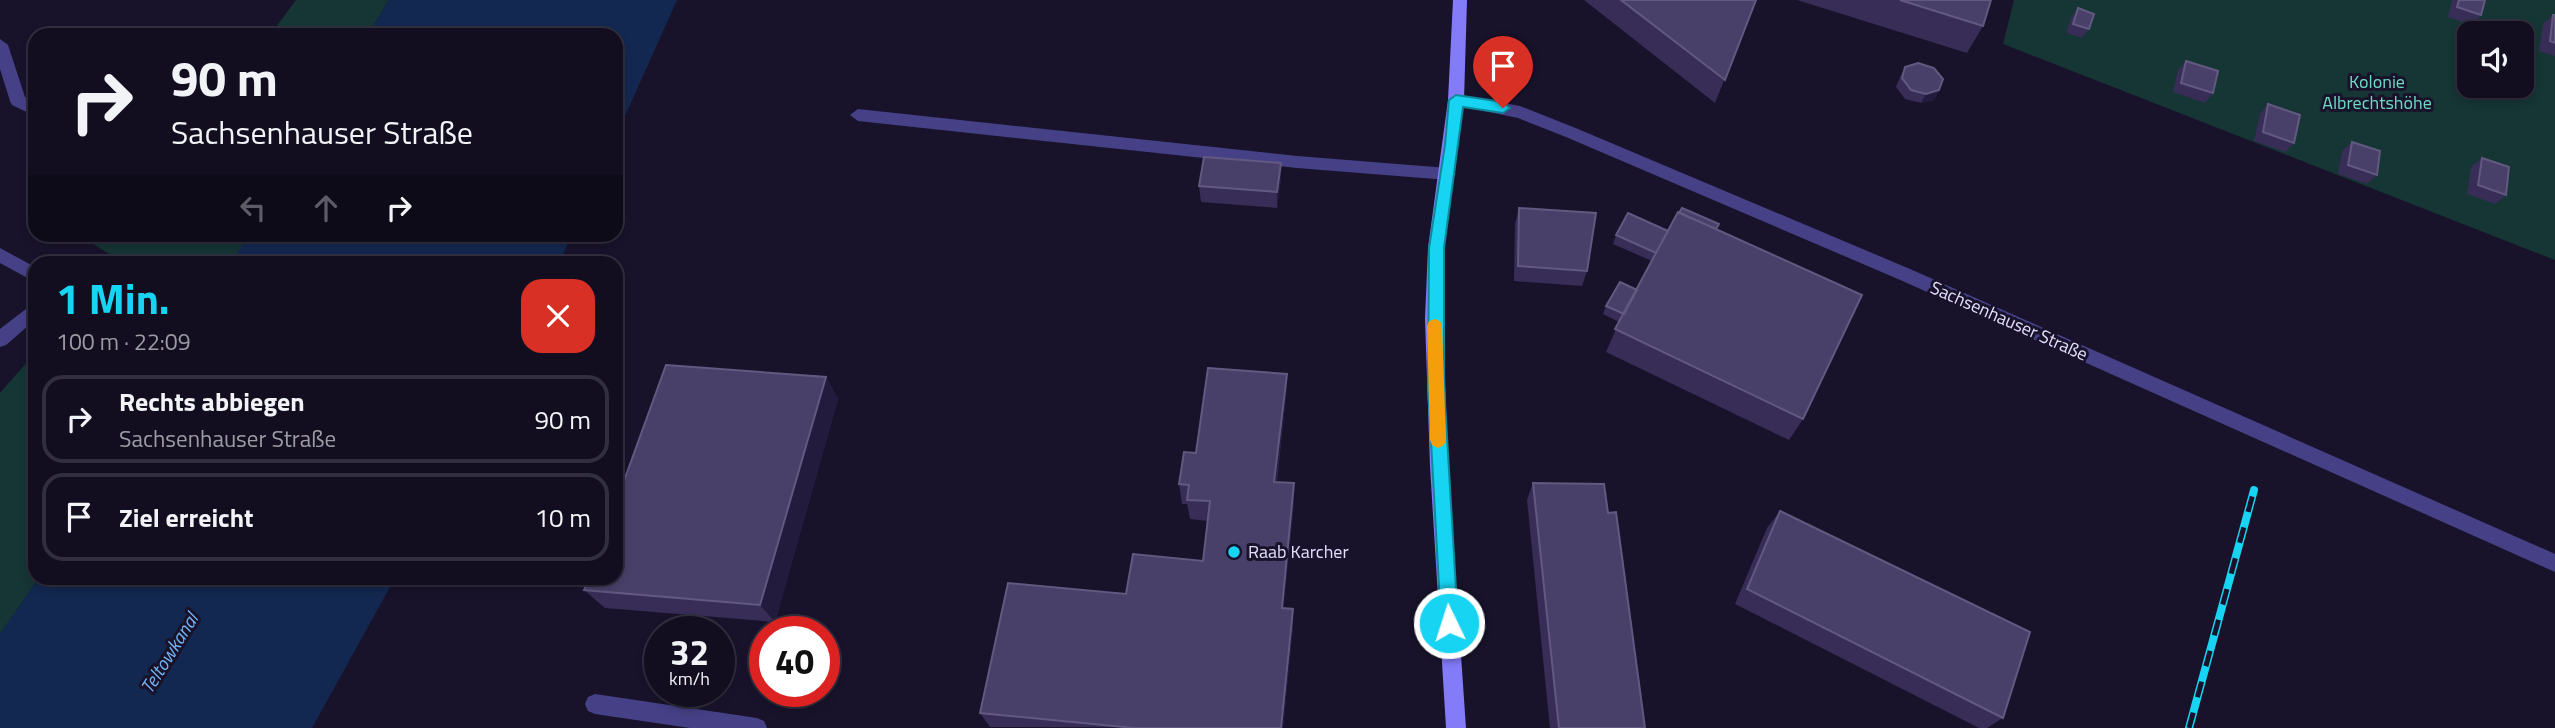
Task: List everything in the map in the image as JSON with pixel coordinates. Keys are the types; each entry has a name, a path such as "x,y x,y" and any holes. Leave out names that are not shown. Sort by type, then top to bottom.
{"street":[{"path":"1456,728 1439,466 1435,346 1436,248 1456,100 1460,0"},
{"path":"0,46 19,101 28,106"},
{"name":"Sachsenhauser Straße","path":"1456,100 1520,112 1572,133 1904,274 2555,564"},
{"path":"858,115 1297,162 1448,174"},
{"path":"0,255 28,271"},
{"path":"0,340 28,315"},
{"path":"596,704 757,728"}],"green space":[{"path":"296,0 389,0 372,28 275,28"},
{"name":"Kolonie Albrechtshöhe","path":"2014,0 2555,0 2555,260 2003,44"},
{"path":"90,242 245,242 236,256 112,256"},
{"path":"28,361 28,585 34,585 0,634 0,393"}],"water":[{"path":"389,0 677,0 623,120 623,28 372,28"},
{"path":"244,242 569,242 562,256 236,256"},
{"name":"Teltowkanal","path":"34,585 391,585 312,728 0,728 0,634"}],"building":[{"path":"1621,0 1756,0 1725,80"},
{"path":"1900,0 1991,0 1983,26"},
{"path":"2459,0 2485,0 2481,15 2457,7"},
{"path":"2078,8 2094,14 2089,29 2073,24"},
{"path":"2555,15 2555,43 2550,41"},
{"path":"2186,61 2218,71 2213,93 2181,83"},
{"path":"1918,63 1934,68 1943,79 1939,90 1926,94 1911,90 1902,78 1905,67"},
{"path":"2268,104 2300,115 2294,143 2263,132"},
{"path":"2352,142 2380,151 2377,175 2348,165"},
{"path":"1204,157 1281,163 1277,192 1199,186"},
{"path":"2482,158 2509,167 2506,195 2478,185"},
{"path":"1519,208 1596,213 1587,271 1518,266"},
{"path":"1682,208 1719,224 1716,229 1679,213"},
{"path":"1678,212 1862,295 1803,419 1615,329"},
{"path":"1628,213 1668,231 1656,253 1616,235"},
{"path":"1620,282 1637,290 1624,314 1606,306"},
{"path":"666,365 826,377 760,605 584,590 586,585 623,585 623,484"},
{"path":"1208,368 1287,374 1274,482 1294,483 1282,608 1293,609 1281,728 1134,728 980,713 1008,583 1126,594 1133,554 1203,561 1210,501 1187,500 1189,485 1179,484 1184,452 1196,453"},
{"path":"1533,483 1604,484 1608,513 1616,512 1645,728 1559,728"},
{"path":"1780,511 2030,632 2003,718 1747,589"}],"railway":[{"path":"2189,728 2254,490"}],"slow traffic":[{"path":"1435,326 1438,440"}],"place":[{"name":"Raab Karcher","path":"1234,552"}],"route":[{"path":"1449,623 1436,386 1436,248 1456,100 1503,108"}]}
